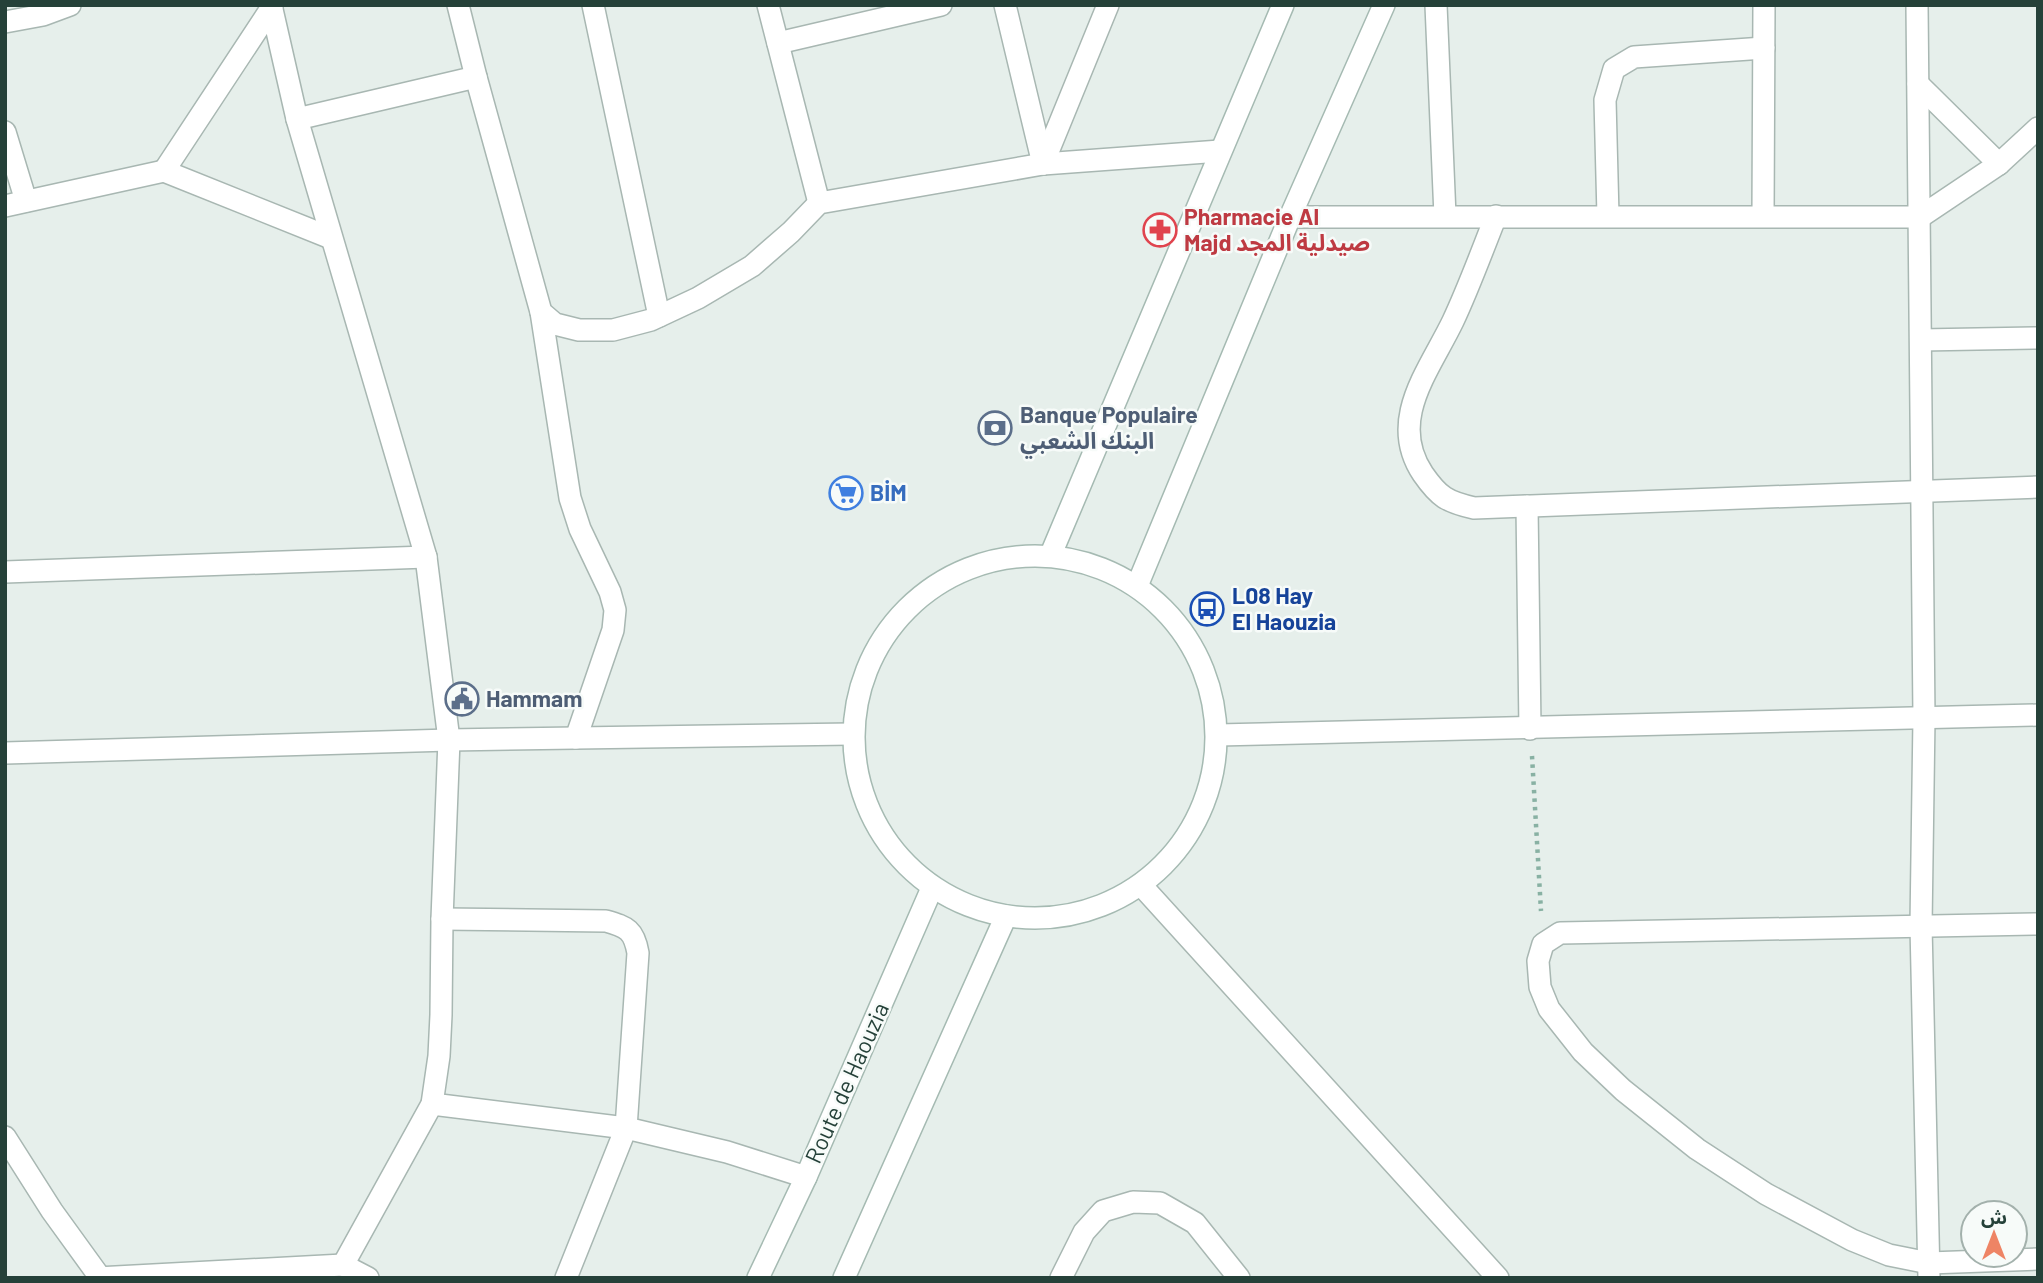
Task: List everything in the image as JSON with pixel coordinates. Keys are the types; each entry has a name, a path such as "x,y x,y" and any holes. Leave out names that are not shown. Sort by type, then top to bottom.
{"street":[{"path":"5,22 43,15 70,5"},
{"path":"458,5 541,312 570,498 580,529 610,592 615,610 613,630 576,738"},
{"path":"593,5 659,317"},
{"path":"768,5 819,203"},
{"path":"778,43 941,5"},
{"path":"1005,5 1043,163"},
{"path":"1043,163 1108,5"},
{"path":"1051,554 1283,5"},
{"path":"1137,586 1290,217 1384,5"},
{"path":"1436,5 1445,216"},
{"path":"1763,216 1764,5"},
{"path":"1917,5 1924,718 1921,926 1929,1270"},
{"path":"271,6 297,119 426,557 449,740 439,1056 432,1104 343,1265"},
{"path":"164,171 271,6"},
{"path":"1608,216 1605,100 1614,69 1634,57 1764,48"},
{"path":"297,119 476,77"},
{"path":"1918,84 1999,163"},
{"path":"1290,217 1920,217 1999,163 2038,128"},
{"path":"5,132 15,203 164,171 331,238"},
{"path":"541,312 555,324 579,330 613,330 659,317 698,298 752,265 791,232 819,203 1043,163 1220,151"},
{"path":"1496,216 1454,318 1410,409 1408,438 1416,463 1430,485 1449,503 1474,508 2038,487"},
{"path":"1921,340 2038,338"},
{"path":"1528,506 1530,729"},
{"path":"1051,554 1102,567 1137,586 1180,626 1208,677 1217,735 1209,792 1182,844 1141,885 1100,907 1053,918 1006,916 968,906 932,888 889,846 861,794 852,734 863,673 894,620 942,579 1001,558 1051,554"},
{"path":"5,572 426,557"},
{"path":"1217,735 2038,715"},
{"path":"5,753 449,740 852,734"},
{"path":"1141,885 1498,1278"},
{"name":"Route de Haouzia","path":"758,1278 806,1177 932,888"},
{"path":"844,1278 1006,916"},
{"path":"442,919 606,921 627,927 636,940 638,953 626,1128 566,1278"},
{"path":"2038,924 1560,933 1543,944 1538,961 1540,987 1549,1009 1583,1052 1623,1090 1697,1149 1766,1194 1852,1240 1929,1270 2038,1259"},
{"path":"432,1104 626,1128 727,1152 806,1177"},
{"path":"5,1137 98,1277 343,1265 368,1278"},
{"path":"1061,1278 1084,1232 1103,1211 1133,1202 1160,1203 1195,1223 1239,1278"}],"path":[{"path":"1530,729 1543,944"}],"place":[{"name":"Pharmacie Al Majd صيدلية المجد","path":"1160,230"},
{"name":"Banque Populaire البنك الشعبي","path":"995,428"},
{"name":"BİM","path":"846,493"},
{"name":"L08 Hay El Haouzia","path":"1207,609"},
{"name":"Hammam","path":"462,699"}]}
